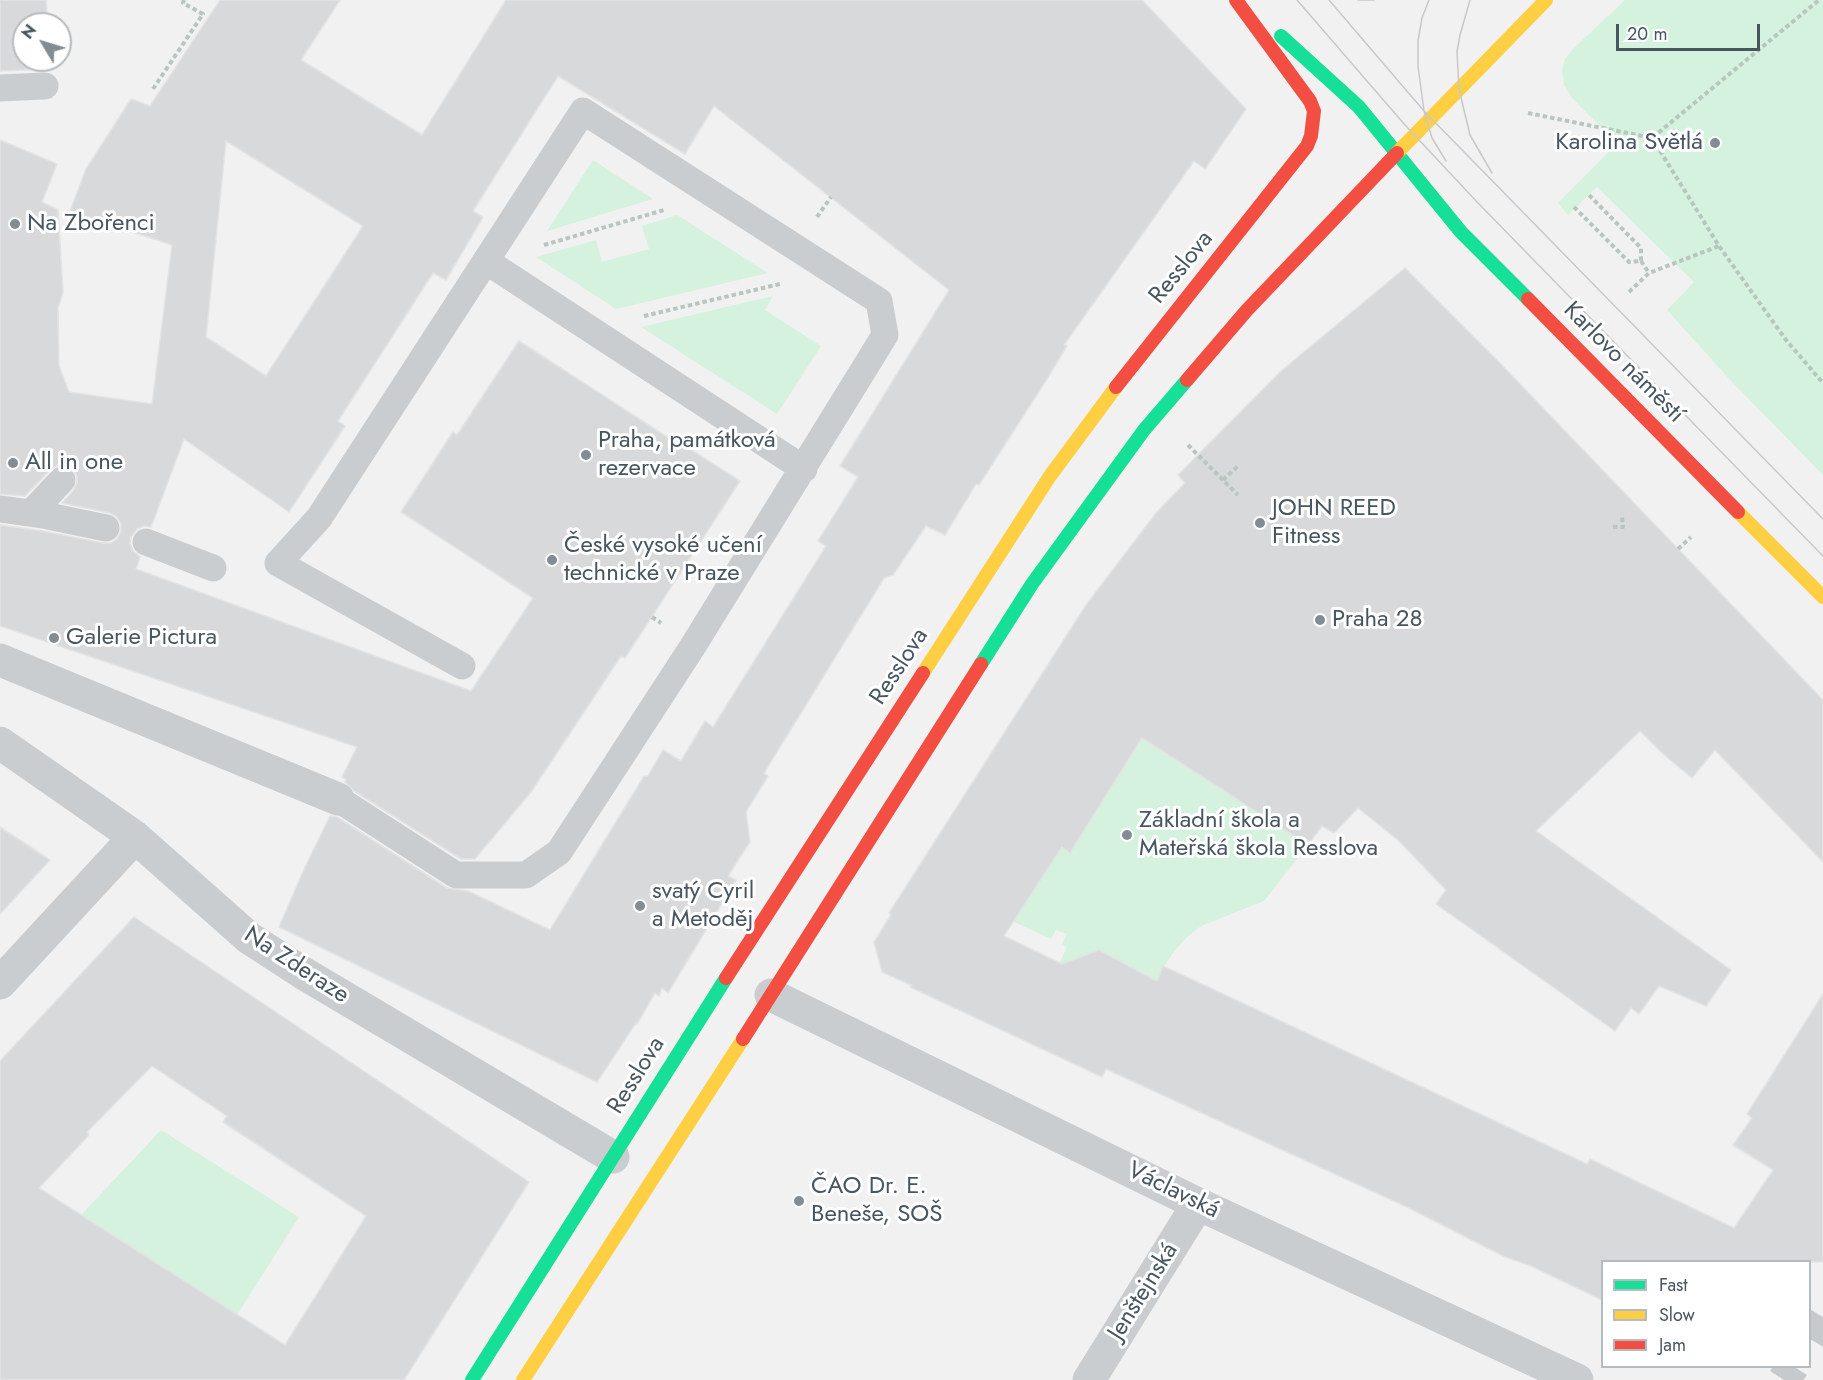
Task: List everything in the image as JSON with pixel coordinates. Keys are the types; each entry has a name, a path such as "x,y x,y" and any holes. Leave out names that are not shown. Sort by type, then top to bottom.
{"main road":[{"name":"Karlovo náměstí","path":"1238,0 1359,107 1461,232 1823,597"},
{"name":"Resslova","path":"472,1380 681,1047 1050,476 1129,369 1306,147 1313,124 1314,111 1310,101 1238,0"},
{"path":"523,1380 1032,584 1144,430 1247,310 1339,212 1546,0"}],"street":[{"path":"0,660 338,799"},
{"name":"Na Zderaze","path":"0,743 135,837 249,938 303,973 613,1157"},
{"path":"0,983 135,837"},
{"name":"Václavská","path":"771,995 1198,1204 1578,1380"},
{"name":"Jenštejnská","path":"1089,1380 1198,1204"}],"lane":[{"path":"0,88 45,86"},
{"path":"338,799 456,875 526,875 559,852 687,655 885,335 879,301 583,111 319,518 278,564 462,666"},
{"path":"486,261 804,469"},
{"path":"41,515 62,480"},
{"path":"0,509 106,528"},
{"path":"146,542 213,568"}],"path":[{"path":"153,89 202,14 183,3 184,0"},
{"path":"1652,138 1819,0"},
{"path":"1528,113 1652,138 1719,246 1786,340 1823,383"},
{"path":"1588,194 1641,248 1641,261 1649,273"},
{"path":"486,261 716,195"},
{"path":"1574,207 1629,262 1641,261"},
{"path":"1629,292 1649,273 1719,246"},
{"path":"591,329 833,272"},
{"path":"1182,439 1238,495"},
{"path":"1223,480 1239,465"},
{"path":"1613,527 1623,527 1622,518"},
{"path":"1678,549 1690,537"}],"green space":[{"path":"1625,0 1823,0 1823,475 1732,382 1667,310 1694,282 1597,187 1568,215 1558,203 1617,143 1572,98 1564,85 1562,71 1565,59"},
{"path":"593,160 653,199 547,231"},
{"path":"677,215 768,273 616,309 536,257 596,240 602,262 649,249 642,226"},
{"path":"773,296 765,310 821,346 777,414 641,327"},
{"path":"1114,721 1308,845 1264,901 1201,926 1187,937 1164,966 1146,1004 1119,972 1113,957 1100,950 1085,955 1078,970 1060,962 1067,947 1062,944 1067,934 1056,930 1051,939 1010,920 1017,872 1038,884 1062,847 1070,852"},
{"path":"161,1130 299,1217 237,1315 81,1215"}],"building":[{"path":"0,0 46,0 47,12 12,12 12,71 0,71"},
{"path":"220,0 340,0 301,60 422,135 506,0 1142,0 1246,109 1205,169 1194,161 1064,345 1067,346 1047,379 979,485 976,484 945,535 926,526 893,575 884,578 764,773 768,776 746,812 750,842 728,876 736,880 668,993 662,988 659,996 655,993 637,1024 597,1082 279,927 305,867 330,816 337,817 447,888 468,891 550,930 644,776 648,776 663,750 681,761 705,721 713,727 826,546 818,541 858,477 840,466 949,290 714,106 685,154 558,76 473,211 483,217 446,280 433,273 338,421 345,426 289,512 184,439 151,527 144,526 137,529 131,537 130,544 133,551 140,557 136,569 471,691 533,598 401,512 453,432 457,435 519,341 678,444 679,442 740,481 625,658 621,656 531,792 475,859 461,859 354,791 345,782 346,779 342,777 357,747 0,626 0,525 111,543 117,539 121,531 121,524 117,517 110,513 62,503 77,483 77,476 73,469 66,465 58,465 51,469 25,496 0,494 0,140 57,164 42,202 58,210 63,293 58,308 59,366 69,392 152,404 172,245 70,211 86,169 131,99 150,106","holes":["226,141 363,226 266,376 206,337"]},
{"path":"1405,268 1498,361 1823,700 1823,862 1715,750 1692,778 1640,731 1536,831 1731,970 1706,1006 1659,986 1639,1014 1631,1008 1615,1031 1436,904 1446,890 1398,840 1358,808 1334,833 1322,826 1308,845 1142,738 1070,853 1062,847 1004,936 1062,964 1099,950 1157,981 1163,966 1587,1164 1590,1159 1734,1228 1773,1170 1733,1145 1752,1118 1747,1114 1823,994 1823,1262 1811,1262 1811,1260 1601,1260 1601,1300 1531,1266 1503,1256 1409,1208 1106,1069 1102,1077 882,972 874,942 891,915 889,913 1086,605 1156,513 1185,483 1178,475 1281,371"},
{"path":"0,827 50,860 0,914"},
{"path":"134,917 529,1182 404,1380 0,1380 0,1061","holes":["152,1066 227,1116 223,1122 366,1216 285,1345 39,1188 89,1135 87,1132"]}],"tunnel":[{"path":"1811,1337 1823,1317"},
{"path":"1784,1380 1792,1368"}],"tram line":[{"path":"1297,0 1405,125 1478,203 1823,556"},
{"path":"1329,0 1424,111 1823,519"},
{"path":"1358,0 1374,0"},
{"path":"1429,0 1422,18 1418,41 1418,66 1424,111 1432,138 1446,161"},
{"path":"1470,0 1457,52 1459,89 1470,135 1492,173"}],"traffic: fast":[{"path":"1281,36 1359,107 1461,232 1528,299"},
{"path":"981,664 1032,584 1144,430 1187,380"},
{"path":"472,1380 726,978"}],"traffic: slow":[{"path":"1397,153 1546,0"},
{"path":"923,673 1050,476 1116,387"},
{"path":"1738,512 1823,597"},
{"path":"523,1380 743,1039"}],"traffic: jam":[{"path":"1116,387 1307,146 1311,136 1314,111 1310,101 1236,0"},
{"path":"1187,380 1247,310 1397,153"},
{"path":"1528,299 1738,512"},
{"path":"743,1039 981,664"},
{"path":"726,978 923,673"}],"place":[{"name":"Karolina Světlá","path":"1715,143"},
{"name":"Na Zbořenci","path":"15,224"},
{"name":"Praha, památková rezervace","path":"586,455"},
{"name":"All in one","path":"13,463"},
{"name":"JOHN REED Fitness","path":"1260,523"},
{"name":"České vysoké učení technické v Praze","path":"552,560"},
{"name":"Praha 28","path":"1320,620"},
{"name":"Galerie Pictura","path":"54,638"},
{"name":"Základní škola a Mateřská škola Resslova","path":"1127,835"},
{"name":"svatý Cyril a Metoděj","path":"640,906"},
{"name":"ČAO Dr. E. Beneše, SOŠ","path":"799,1201"}]}
